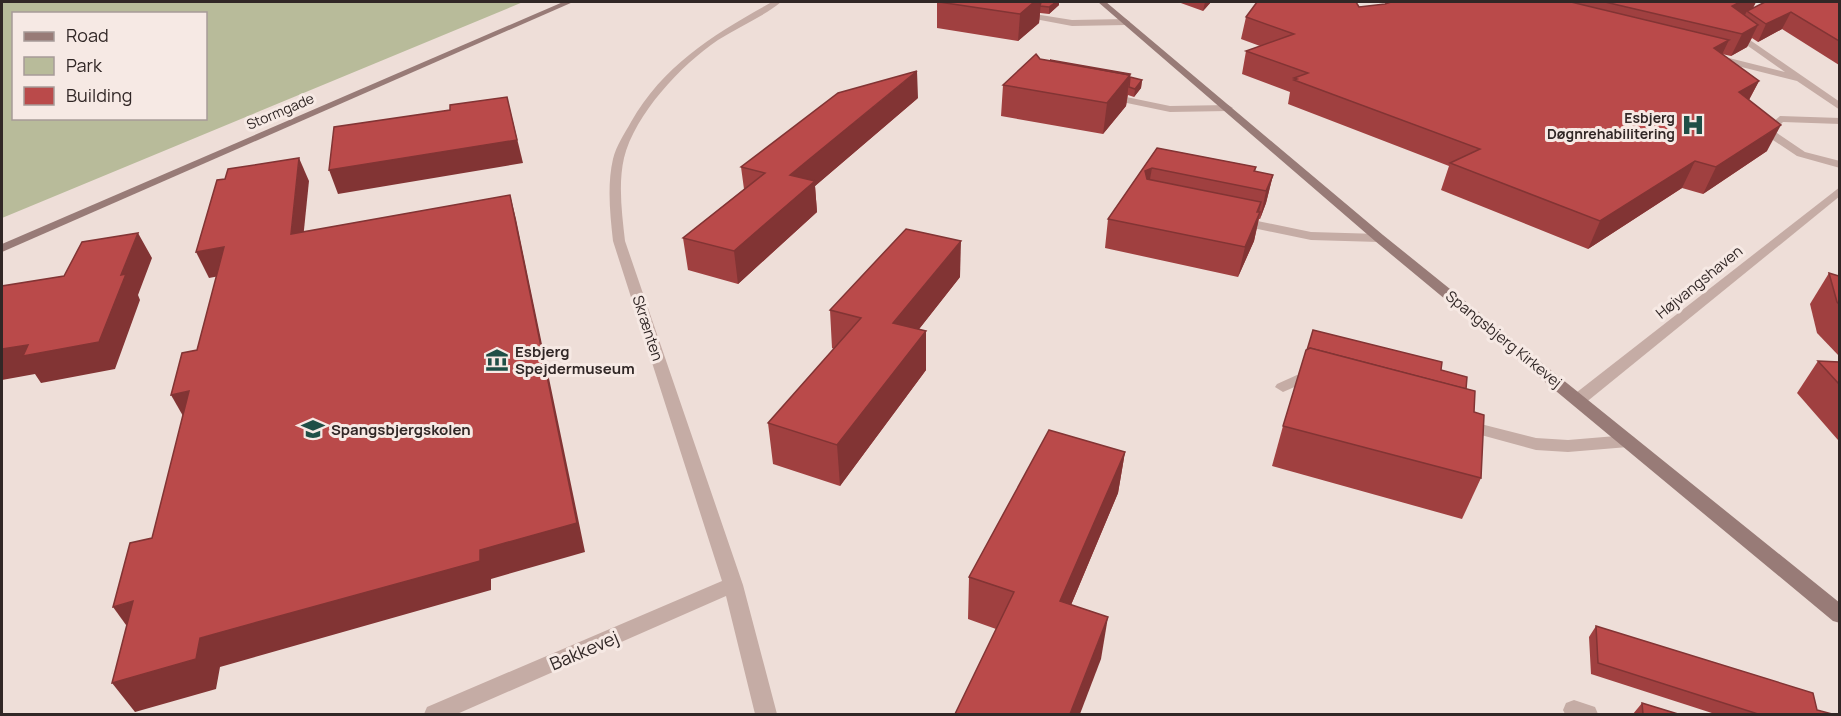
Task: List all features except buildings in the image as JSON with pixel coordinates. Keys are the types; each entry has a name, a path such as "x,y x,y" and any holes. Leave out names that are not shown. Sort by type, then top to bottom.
{"street":[{"name":"Stormgade","path":"2,248 569,2"},
{"name":"Skrænten","path":"766,714 733,585 619,241 615,194 618,160 639,115 662,83 685,58 719,34 777,2"},
{"name":"Spangsbjerg Kirkevej","path":"1102,2 1379,238 1839,615"},
{"path":"1016,13 1072,23 1126,22"},
{"path":"1737,23 1728,28 1839,107"},
{"path":"1698,53 1800,79"},
{"path":"1100,95 1170,109 1228,108"},
{"path":"1839,121 1780,119 1768,132 1801,154 1839,165"},
{"name":"Højvangshaven","path":"1578,400 1839,190"},
{"path":"1225,218 1311,236 1379,238"},
{"path":"1283,387 1297,380 1332,389"},
{"path":"1445,420 1536,444 1568,446 1628,441"},
{"name":"Bakkevej","path":"435,714 733,585"}],"green space":[{"path":"2,2 523,2 2,218"}],"place":[{"name":"Esbjerg Døgnrehabilitering","path":"1693,125"},
{"name":"Esbjerg Spejdermuseum","path":"497,360"},
{"name":"Spangsbjergskolen","path":"313,429"}]}
